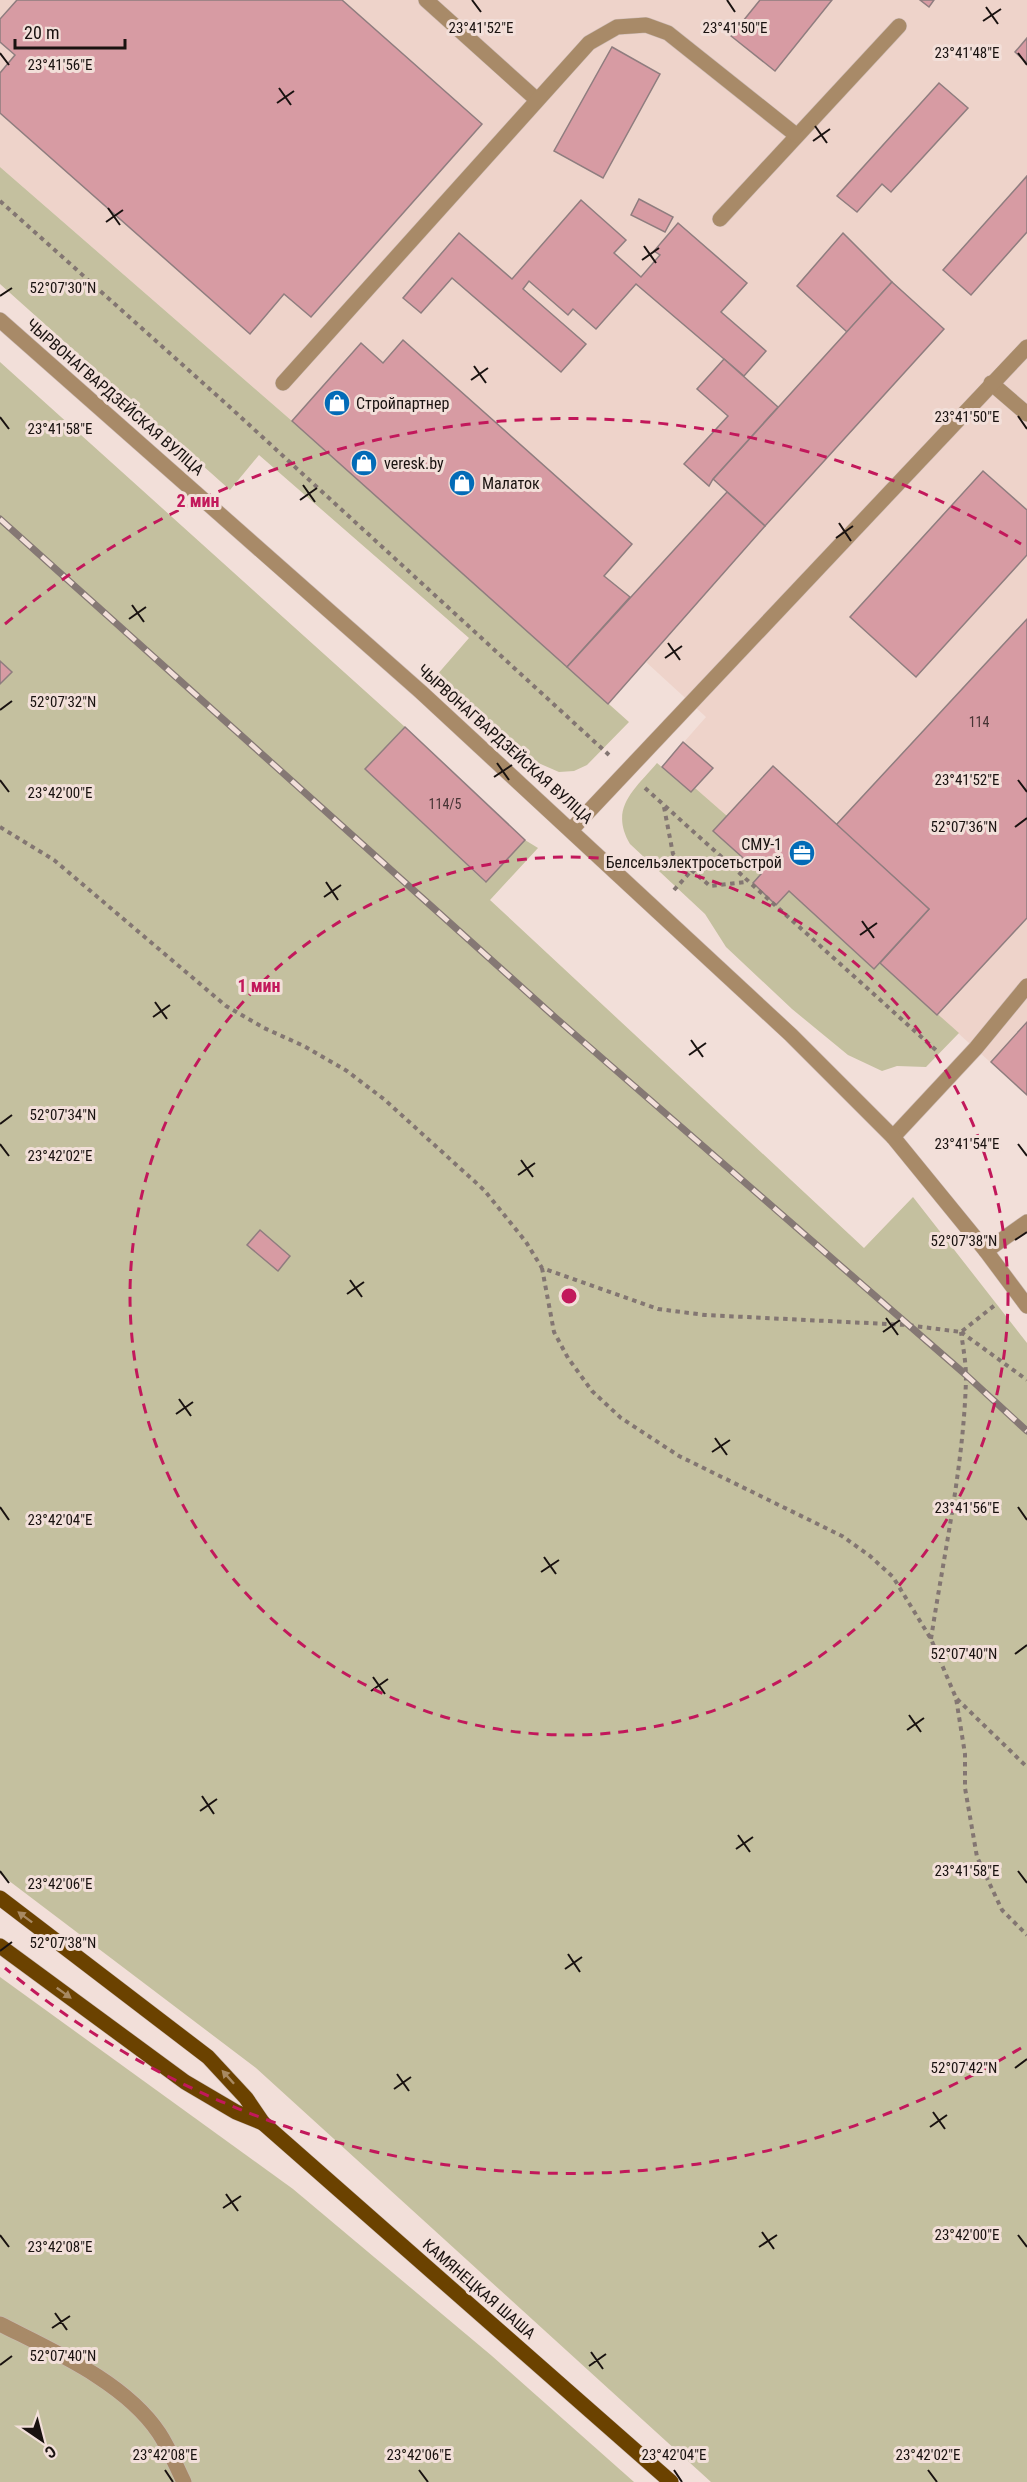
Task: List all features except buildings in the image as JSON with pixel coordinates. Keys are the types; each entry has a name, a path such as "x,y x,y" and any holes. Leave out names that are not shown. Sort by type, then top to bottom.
{"main road":[{"name":"КАМЯНЕЦКАЯ ШАША","path":"0,1898 208,2057 246,2097 263,2123 671,2482"},
{"name":"КАМЯНЕЦКАЯ ШАША","path":"0,1946 185,2082 228,2108 263,2123"}],"street":[{"path":"426,0 536,99"},
{"path":"283,383 536,99 589,43 617,27 645,25 668,33 796,135"},
{"path":"720,219 899,26"},
{"name":"ЧЫРВОНАГВАРДЗЕЙСКАЯ ВУЛІЦА","path":"0,320 422,692 791,1035 893,1137 986,1251 1027,1306"},
{"path":"572,829 1027,347"},
{"path":"992,383 1027,414"},
{"path":"893,1137 957,1069 1027,986"},
{"path":"986,1251 1027,1222"},
{"path":"0,2324 58,2353 118,2389 158,2432 184,2482"}],"path":[{"path":"0,201 233,410 747,882 957,1069"},
{"path":"664,806 673,854 710,886 747,882"},
{"path":"0,827 54,860 226,1006 264,1028 304,1046 346,1071 385,1100 484,1190 526,1242 542,1268 554,1332 568,1358 592,1391 621,1418 670,1450 842,1536 870,1556 893,1577 931,1639 956,1698 965,1754 965,1788 977,1857 1002,1910 1027,1935"},
{"path":"542,1268 658,1309 705,1316 907,1325 961,1332 1027,1380"},
{"path":"961,1332 1014,1289"},
{"path":"931,1639 960,1451 966,1375 961,1332"},
{"path":"956,1698 1027,1767"}],"shaded area":[{"path":"0,0 1027,0 1027,1095 880,963 874,969 789,891 776,904 753,883 761,875 713,831 695,788 691,792 662,767 706,717 646,662 764,526 726,492 567,667 292,421 0,167"},
{"path":"0,167 292,421 629,722 587,765 574,771 559,772 536,762 436,676 469,638 259,455 230,490 0,284"},
{"path":"0,362 405,727 365,769 485,882 525,840 538,848 490,900 864,1248 913,1197 1027,1343 1027,2482 711,2482 256,2068 0,1874"},
{"path":"657,763 691,792 695,788 727,816 714,831 761,874 753,883 776,904 789,891 874,969 880,963 959,1033 926,1067 897,1066 882,1071 848,1055 792,1009 726,947 705,914 630,844 624,831 623,810 633,791"},
{"path":"0,1977 293,2189 492,2356 634,2482 0,2482"}],"railway":[{"path":"0,519 557,1019 966,1375 1027,1431"}],"place":[{"name":"Стройпартнер","path":"337,403"},
{"name":"veresk.by","path":"364,463"},
{"name":"Малаток","path":"462,483"},
{"name":"СМУ-1 Белсельэлектросетьстрой","path":"802,853"}]}
